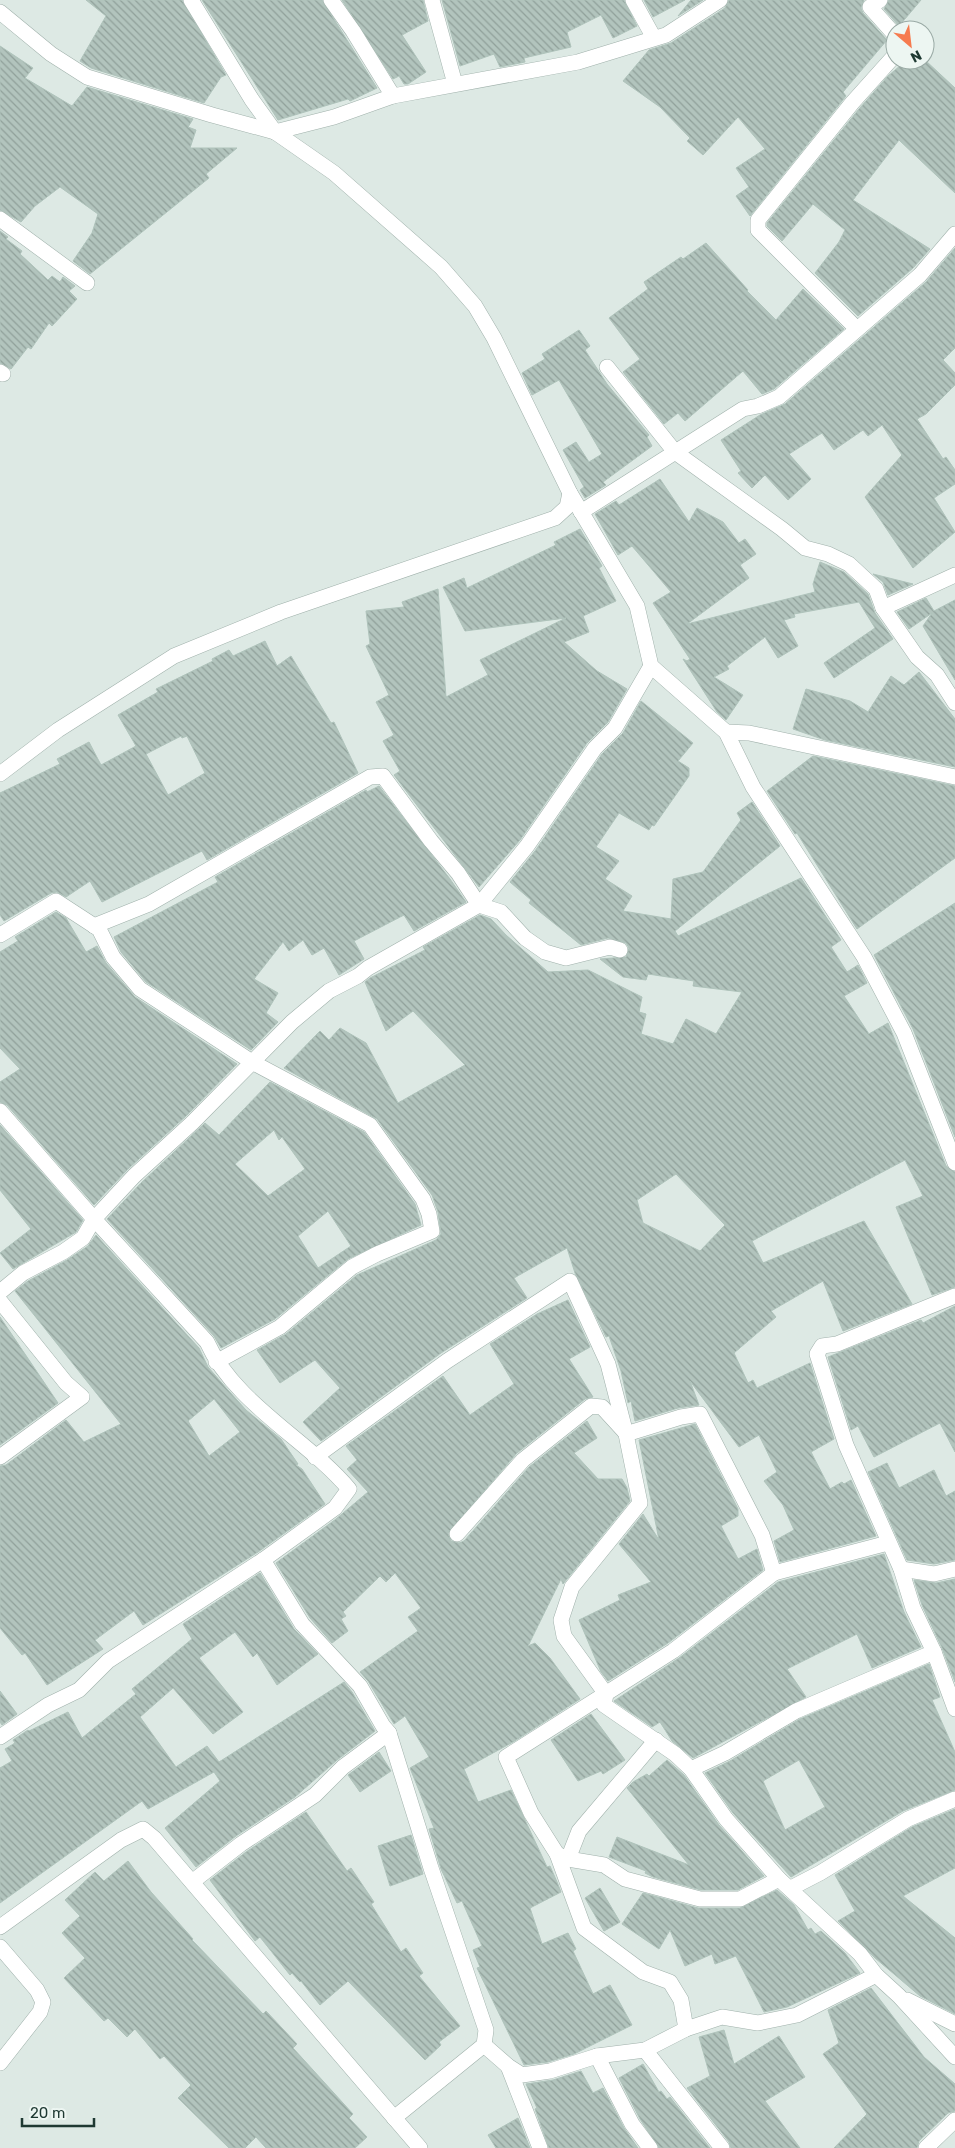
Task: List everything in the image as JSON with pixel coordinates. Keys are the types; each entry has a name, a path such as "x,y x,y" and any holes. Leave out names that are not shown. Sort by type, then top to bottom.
{"street":[{"path":"191,0 252,100 275,132 334,173 441,267 475,306 494,338 570,493 637,606 651,666 726,732 754,787 864,957 900,1025 955,1163"},
{"path":"331,0 353,31 393,96"},
{"path":"432,0 455,84"},
{"path":"633,0 654,38"},
{"path":"0,12 51,54 87,77 275,132 334,117 393,96 578,62 666,35 720,0"},
{"path":"880,0 870,7 885,24"},
{"path":"857,329 758,230 758,220 852,103 885,66"},
{"path":"0,219 87,283"},
{"path":"581,512 743,409 758,406 779,397 920,275 955,234"},
{"path":"607,366 675,452 782,528 804,548 828,554 849,564 876,589 884,608 917,657 937,675 955,703"},
{"path":"0,774 58,730 174,656 281,612 555,518 567,507 570,493"},
{"path":"884,608 955,575"},
{"path":"0,1292 23,1273 63,1252 82,1238 94,1219 134,1176 192,1123 292,1022 329,991 479,905 527,846 595,748 615,728 651,666"},
{"path":"726,732 749,733 955,777"},
{"path":"94,926 149,904 370,777 383,776 431,841 458,873 479,905 501,912 525,938 545,952 566,958 610,947 620,950"},
{"path":"0,935 56,901 99,929 113,957 140,989 252,1062 370,1124 423,1199 432,1231 377,1254 352,1267 280,1327 216,1362"},
{"path":"0,1111 94,1219 207,1342 216,1362 271,1419 332,1469 348,1489 334,1508 263,1560 108,1661 79,1690 48,1705 0,1737"},
{"path":"315,1457 448,1361 570,1281 608,1364 626,1434 640,1503 572,1587 561,1620 564,1636 606,1694 604,1705 656,1740 691,1769 726,1819 785,1883 860,1954 876,1975 899,1996 955,2057"},
{"path":"955,1296 837,1344 822,1346 817,1354 846,1444 888,1543 902,1569 913,1608 934,1652 955,1709"},
{"path":"0,1301 66,1383 82,1397 0,1457"},
{"path":"457,1534 523,1460 591,1406 602,1407 626,1434"},
{"path":"626,1434 681,1417 700,1414 762,1535 774,1572"},
{"path":"686,2029 681,2000 670,1982 644,1972 584,1928 563,1856 531,1813 506,1757 673,1652 774,1572 888,1543"},
{"path":"263,1560 302,1624 360,1686 389,1733 431,1868 486,2030 484,2045 394,2118"},
{"path":"902,1569 934,1574 955,1569"},
{"path":"691,1769 725,1753 796,1711 867,1683 934,1652"},
{"path":"192,1882 241,1844 315,1795 342,1767 389,1733"},
{"path":"563,1856 579,1831 656,1740"},
{"path":"563,1856 604,1865 625,1879 700,1899 740,1899 820,1873 908,1819 955,1799"},
{"path":"0,1928 121,1840 143,1829 154,1838 420,2148"},
{"path":"0,1948 37,1990 44,2002 40,2012 0,2064"},
{"path":"484,2045 508,2066 522,2075 550,2071 597,2056 645,2050 686,2029 722,2017 758,2023 797,2015 876,1975"},
{"path":"899,1996 955,2024"},
{"path":"645,2050 722,2148"},
{"path":"597,2056 632,2124 650,2148"},
{"path":"508,2066 540,2148"},
{"path":"926,2148 955,2120"}],"building":[{"path":"86,0 182,0 226,75 221,77 204,103 91,68 80,61 106,16"},
{"path":"202,0 322,0 377,88 350,101 348,99 278,120"},
{"path":"342,0 423,0 428,21 402,35 426,72 408,84 404,84 399,76 393,79"},
{"path":"442,0 624,0 637,26 613,38 601,15 567,32 571,47 524,58 525,62 500,67 494,54 460,66"},
{"path":"644,0 685,0 653,17"},
{"path":"691,0 703,0 678,16"},
{"path":"729,0 864,0 861,8 863,13 885,38 885,42 843,92 846,96 750,216 736,196 749,187 736,168 765,149 738,117 703,155 687,141 690,138 660,107 623,81 649,50 671,43 725,8"},
{"path":"889,0 921,0 904,20 894,20 884,9"},
{"path":"0,46 33,68 25,78 72,106 87,87 193,119 188,127 196,130 190,148 237,148 206,174 209,178 90,274 73,261 92,233 98,214 60,187 35,206 21,222 0,210"},
{"path":"935,69 955,88 955,193 899,140 853,200 930,249 913,268 858,316 815,273 839,242 845,230 813,204 782,241 767,226 767,223 888,76 895,70"},
{"path":"0,231 8,237 6,239 22,251 20,254 48,280 52,276 60,282 63,277 75,286 69,291 77,299 52,326 49,323 31,349 28,347 11,369 0,363"},
{"path":"706,243 747,291 776,320 803,289 844,329 774,389 762,394 743,371 685,421 678,413 664,424 623,372 640,359 609,318 648,289 644,282"},
{"path":"955,248 955,348 943,360 955,373 955,385 926,414 917,419 943,459 946,457 955,470 955,484 934,498 955,532 913,568 865,497 902,455 882,425 868,436 863,430 834,450 822,433 789,454 811,479 788,500 765,475 752,488 738,473 741,471 721,440 760,415 785,404 926,282"},
{"path":"579,330 590,346 585,350 607,384 649,435 647,437 652,446 603,482 606,485 585,498 580,490 584,487 563,450 576,442 589,462 602,454 559,380 532,395 522,373 545,359 542,354"},
{"path":"660,479 689,522 697,508 723,522 739,543 745,539 756,554 740,565 749,578 687,624 815,592 813,584 820,562 844,572 868,594 875,613 893,639 834,678 824,663 875,628 859,602 794,614 795,617 784,620 798,646 778,658 765,637 727,666 729,669 714,677 743,695 726,720 717,712 683,659 687,661 690,659 653,603 671,592 632,546 618,555 595,514 616,501 619,505"},
{"path":"580,529 602,566 599,568 616,601 583,616 589,632 564,642 597,671 627,689 608,722 587,743 520,840 479,887 394,775 400,771 383,741 394,735 376,702 389,695 366,646 370,644 366,611 404,607 402,602 438,589 446,697 488,675 480,660 566,618 465,631 443,587 464,578 467,588 556,545 554,542"},
{"path":"873,574 913,584 888,595 883,582"},
{"path":"926,598 934,611 955,600 955,680 923,626 932,613 909,629 897,612"},
{"path":"265,641 277,666 291,656 331,723 334,722 358,773 207,860 202,851 102,902 90,881 66,897 57,892 51,893 4,921 0,915 0,793 60,764 57,759 89,742 101,765 136,746 118,715 158,692 156,689 213,661 212,659 229,650 233,656","holes":["181,736 182,738 187,736 205,773 168,795 146,754"]},
{"path":"919,672 955,719 955,767 825,740 793,729 806,689 850,701 868,712 891,676 904,685"},
{"path":"641,701 693,743 678,761 689,768 689,776 654,826 652,825 649,830 619,813 596,847 619,861 605,879 632,896 623,911 671,919 673,879 703,872 741,820 737,813 752,802 780,846 675,931 678,936 801,878 841,940 831,947 847,972 858,965 867,983 844,996 869,1034 888,1023 946,1166 955,1172 955,1287 932,1295 896,1207 923,1196 905,1160 752,1241 763,1263 864,1221 912,1304 843,1331 823,1281 771,1311 776,1317 734,1353 748,1383 753,1380 757,1388 810,1363 834,1439 811,1452 830,1489 842,1482 844,1484 851,1480 876,1536 780,1562 774,1541 794,1530 783,1505 764,1481 777,1472 759,1435 739,1447 690,1381 699,1405 678,1408 635,1421 631,1401 628,1403 621,1371 609,1336 606,1337 575,1273 567,1248 514,1278 527,1298 441,1353 321,1441 303,1422 340,1388 315,1360 280,1383 257,1350 286,1334 357,1275 436,1240 441,1234 438,1212 432,1195 377,1119 284,1068 320,1031 329,1040 340,1028 366,1043 398,1103 465,1065 413,1011 386,1031 365,982 370,978 425,950 423,947 480,915 491,919 506,935 548,972 588,970 642,997 639,1012 646,1014 641,1034 673,1044 686,1019 716,1034 742,992 693,986 694,981 648,974 646,980 623,977 600,959 626,957 629,948 626,943 608,938 581,945 529,903 531,900 510,882 535,851 602,754 623,733","holes":["676,1174 725,1225 700,1251 643,1223 637,1200"]},
{"path":"813,756 955,786 955,858 857,929 797,833 795,834 767,791"},
{"path":"379,786 466,902 414,931 404,915 354,941 364,959 339,975 324,948 312,955 303,940 289,951 283,942 254,979 278,993 266,1013 278,1022 251,1050 146,982 121,952 114,937 218,882 215,877 366,790 367,792"},
{"path":"955,903 955,1137 913,1029 874,955"},
{"path":"56,912 66,918 86,952 97,946 106,963 135,997 237,1064 186,1116 128,1169 94,1205 7,1105 0,1102 0,1082 20,1069 0,1048 0,952 18,941 15,937"},
{"path":"270,1082 364,1132 415,1204 421,1225 348,1259 275,1319 221,1348 214,1336 107,1219 141,1183 205,1123 219,1135","holes":["274,1130 279,1140 282,1137 305,1169 268,1196 235,1164","328,1211 351,1246 318,1268 298,1236"]},
{"path":"0,1125 83,1220 76,1232 13,1269 0,1253 31,1229 0,1190"},
{"path":"96,1235 199,1348 208,1367 246,1410 281,1439 298,1464 296,1465 302,1469 325,1504 258,1552 143,1625 134,1611 95,1640 103,1649 47,1685 25,1653 22,1655 0,1628 0,1466 6,1465 66,1420 84,1442 121,1424 15,1291 28,1281 67,1260 88,1246","holes":["214,1399 240,1432 209,1456 188,1421"]},
{"path":"568,1300 590,1347 569,1359 593,1397 585,1399 517,1453 448,1533 451,1541 459,1543 464,1541 529,1467 587,1421 597,1438 574,1453 598,1479 622,1479 627,1488 630,1501 563,1584 561,1579 528,1646 535,1643 550,1658 580,1699 513,1742 464,1769 478,1802 511,1790 547,1867 550,1866 561,1892 530,1908 542,1944 568,1933 576,1949 573,1951 593,1994 610,1985 632,2025 574,2054 548,2062 524,2065 477,1968 480,1967 473,1950 482,1946 462,1901 457,1903 441,1869 429,1829 434,1828 410,1768 429,1757 405,1716 394,1724 368,1681 360,1672 418,1631 408,1617 421,1608 395,1573 386,1582 380,1576 343,1612 346,1616 341,1619 348,1631 332,1643 310,1618 276,1563 336,1519 368,1492 347,1469 357,1460 346,1446 443,1376 470,1415 514,1384 490,1344 537,1314"},
{"path":"955,1306 955,1452 940,1423 874,1457 858,1426 851,1430 828,1357 921,1320 923,1323"},
{"path":"0,1317 58,1403 0,1445"},
{"path":"695,1424 738,1509 738,1516 721,1526 738,1559 757,1549 763,1570 668,1643 608,1681 601,1672 579,1620 620,1600 618,1595 651,1582 619,1544 643,1514 659,1540 639,1440"},
{"path":"887,1463 899,1488 934,1470 946,1496 955,1491 955,1560 934,1564 907,1560 868,1472"},
{"path":"884,1554 904,1612 921,1647 872,1668 857,1634 787,1669 806,1697 693,1758 672,1741 660,1722 652,1727 614,1701 679,1658 778,1582"},
{"path":"260,1573 294,1629 318,1654 277,1685 257,1653 253,1657 235,1632 199,1658 243,1712 213,1734 173,1688 140,1717 176,1767 207,1746 219,1762 344,1682 375,1731 337,1760 295,1797 236,1836 196,1867 165,1828 220,1781 214,1772 148,1809 142,1801 0,1903 0,1768 12,1761 5,1749 15,1743 13,1740 28,1730 68,1712 82,1738 136,1694 132,1689 192,1639 183,1624"},
{"path":"955,1579 955,1682 922,1605 914,1580 936,1583"},
{"path":"929,1664 940,1697 932,1700 955,1752 955,1790 903,1811 791,1877 733,1813 705,1773 730,1761 800,1719","holes":["799,1760 825,1807 785,1830 763,1781"]},
{"path":"0,1691 17,1714 2,1725 0,1722"},
{"path":"591,1714 625,1760 603,1774 601,1771 578,1781 551,1740"},
{"path":"379,1752 391,1771 360,1792 348,1775"},
{"path":"667,1760 684,1775 719,1825 764,1876 738,1890 701,1890 653,1877 645,1873 646,1871 609,1857 617,1837 689,1865 627,1788 647,1774 649,1776"},
{"path":"955,1809 955,1868 903,1896 955,1938 955,2014 920,1996 875,1958 838,1921 855,1911 835,1875 912,1827"},
{"path":"306,1812 347,1871 351,1868 374,1902 371,1904 401,1952 406,1948 423,1973 419,1976 460,2026 439,2042 441,2045 425,2060 348,1981 320,2005 301,1981 292,1973 290,1975 260,1937 255,1941 210,1880 246,1852"},
{"path":"411,1835 423,1874 390,1886 378,1846"},
{"path":"128,1861 151,1892 192,1940 263,2014 266,2011 297,2044 293,2048 353,2114 349,2118 367,2137 355,2148 266,2148 256,2137 245,2148 229,2148 178,2098 191,2085 164,2056 160,2059 135,2029 127,2037 108,2018 104,2021 64,1978 85,1958 62,1933 80,1916 65,1900 95,1872 104,1881"},
{"path":"600,1888 620,1922 604,1931 585,1898"},
{"path":"777,1890 794,1905 808,1930 811,1928 815,1934 821,1931 845,1953 860,1973 787,2007 764,2012 736,1956 715,1964 712,1954 685,1966 670,1930 659,1949 622,1924 643,1893 698,1908 740,1908"},
{"path":"871,1988 924,2057 955,2084 955,2111 948,2113 919,2141 917,2148 834,2148 867,2114 823,2054 839,2043 828,2010"},
{"path":"724,2030 734,2064 779,2036 805,2077 765,2101 800,2148 731,2148 729,2142 687,2088 710,2076 699,2037"},
{"path":"643,2064 659,2092 661,2091 667,2099 670,2097 710,2148 659,2148 640,2119 619,2078"},
{"path":"581,2071 593,2093 603,2088 624,2128 638,2148 549,2148 535,2109 537,2108 526,2084 553,2080"},
{"path":"518,2118 530,2148 496,2148 488,2135"}]}
